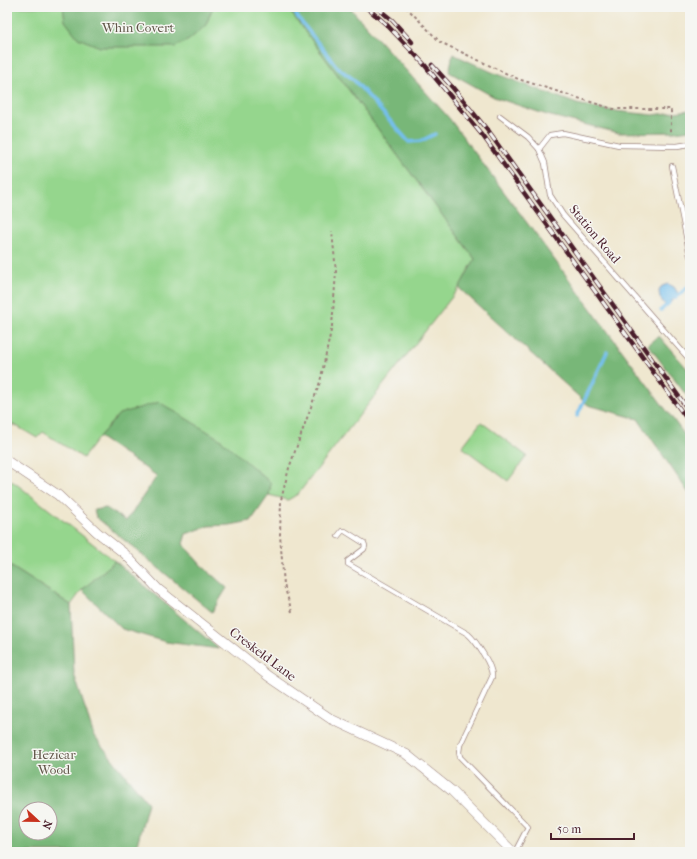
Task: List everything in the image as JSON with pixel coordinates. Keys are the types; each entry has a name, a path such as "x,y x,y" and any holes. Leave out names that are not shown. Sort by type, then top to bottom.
{"street":[{"name":"Creskeld Lane","path":"7,462 58,495 97,532 125,554 158,589 268,676 331,719 406,754 452,791 514,852"}],"lane":[{"name":"Station Road","path":"500,116 528,137 538,149 545,163 550,195 563,216 690,360"},
{"path":"538,149 550,135 564,133 619,145 677,146 690,144"},
{"path":"672,166 690,256"},
{"path":"338,536 342,531 345,531 364,543 364,549 348,562 348,564 468,634 475,641 493,672 460,745 459,752 460,757 528,827 514,852"}],"path":[{"path":"406,7 440,42 518,79 613,109 671,109 671,132"},
{"path":"292,612 284,585 280,535 281,500 289,468 320,382 332,326 336,272 332,231"}],"green space":[{"path":"7,7 287,7 475,259 459,288 298,494 288,500 269,495 271,483 119,414 83,458 43,432 37,438 13,424 7,433"},
{"name":"Whin Covert","path":"63,7 213,7 206,25 189,40 175,47 100,47 78,38 65,21"},
{"path":"287,7 349,7 449,118 690,442 690,495 638,419 588,405 459,288 475,259"},
{"path":"453,54 494,73 577,104 606,110 653,115 690,110 690,130 675,132 619,133 547,115 494,97 449,72"},
{"path":"659,336 690,372 690,400 648,345"},
{"path":"159,402 220,439 271,483 269,495 251,521 230,525 208,526 186,534 183,544 201,565 227,588 212,612 96,517 94,510 106,508 126,521 157,476 99,437 119,414"},
{"path":"481,422 527,456 508,481 462,447"},
{"path":"7,479 15,483 115,561 82,590 71,605 7,564"},
{"path":"115,561 219,649 166,642 122,629 82,590"},
{"name":"Hezicar Wood","path":"7,564 71,605 74,674 94,736 148,803 135,852 7,852"}],"water":[{"path":"668,284 674,287 679,295 666,306 660,298 659,291 662,286"}],"waterway":[{"path":"291,7 338,68 353,79 409,142 421,141 435,134"},
{"path":"686,211 690,214"},
{"path":"675,298 690,285"},
{"path":"661,310 669,303"},
{"path":"577,416 607,352"}],"railway":[{"path":"366,7 387,25 423,63 483,136 690,423"},
{"path":"376,7 392,20 412,42"},
{"path":"432,65 488,131 690,412"}]}
